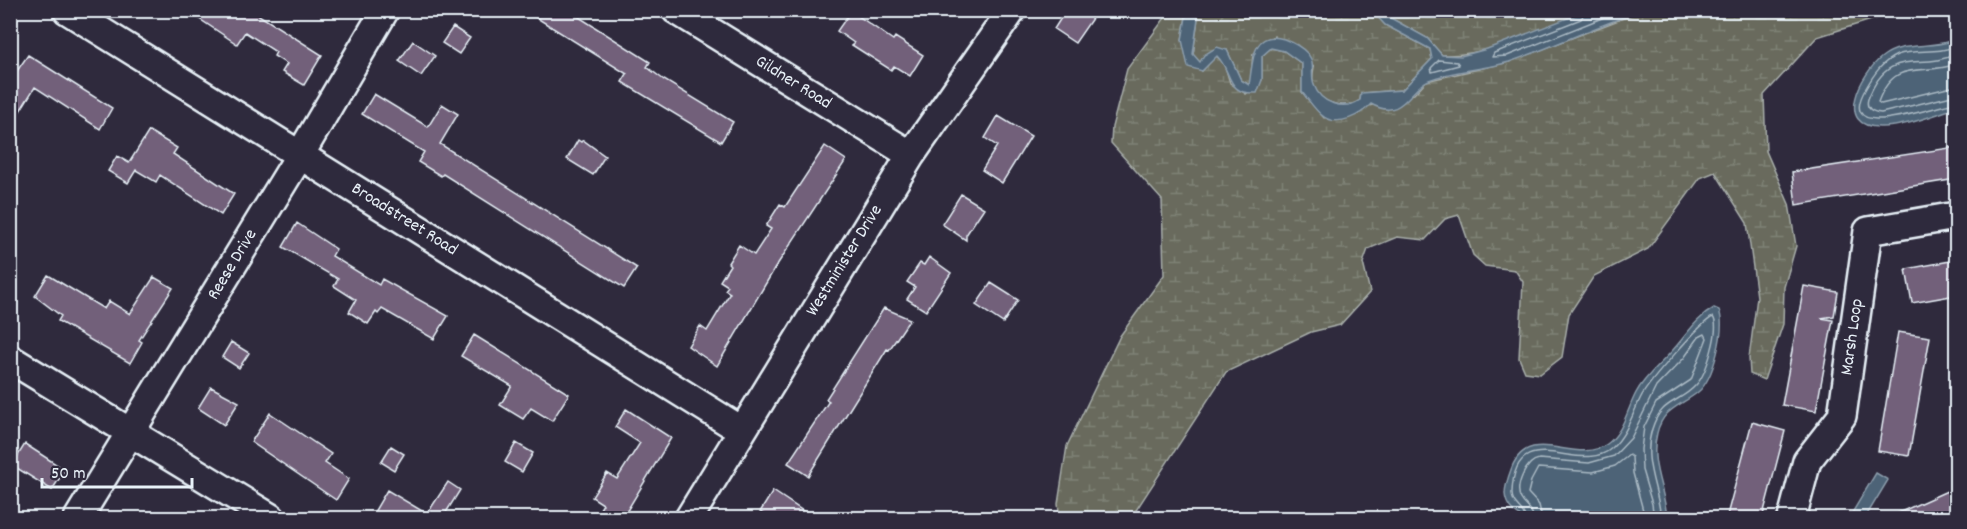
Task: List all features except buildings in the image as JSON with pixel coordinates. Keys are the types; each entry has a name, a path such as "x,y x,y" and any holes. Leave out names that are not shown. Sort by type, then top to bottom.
{"street":[{"name":"Broadstreet Road","path":"67,10 741,430"},
{"name":"Reese Drive","path":"78,519 386,10"},
{"name":"Gildner Road","path":"676,10 911,155"},
{"name":"Westminister Drive","path":"689,519 741,430 911,155 1012,10"},
{"name":"Marsh Loop","path":"1792,519 1807,461 1842,416 1868,231 1956,216"},
{"path":"10,359 271,519"}],"green space":[{"path":"1372,10 1385,25 1430,49 1432,59 1402,90 1361,93 1360,100 1354,103 1339,105 1319,95 1313,82 1314,67 1274,36 1253,54 1250,85 1241,80 1227,50 1200,63 1193,55 1199,11"},
{"path":"1170,11 1187,11 1182,40 1202,71 1216,56 1224,63 1230,83 1246,94 1262,80 1262,56 1271,48 1284,51 1302,64 1302,92 1324,118 1414,94 1426,81 1509,62 1642,11 1900,11 1817,37 1764,95 1766,151 1789,204 1796,246 1784,287 1783,324 1764,380 1750,374 1749,358 1757,297 1747,223 1715,172 1700,178 1648,249 1594,276 1569,314 1562,357 1540,374 1525,372 1519,358 1523,282 1515,270 1485,266 1473,255 1459,215 1445,219 1425,240 1397,237 1368,249 1363,263 1370,292 1340,325 1311,332 1226,372 1131,518 1060,518 1058,504 1067,446 1120,336 1164,275 1162,200 1111,143 1112,127 1127,69"},
{"path":"1378,11 1586,11 1497,46 1479,51 1442,55 1427,38"}],"water":[{"path":"1187,11 1199,11 1193,54 1200,62 1204,55 1217,47 1227,50 1241,80 1249,85 1253,58 1259,43 1273,37 1284,39 1297,45 1308,54 1312,62 1313,81 1317,92 1327,101 1347,105 1360,100 1361,93 1402,90 1432,59 1430,49 1385,25 1372,11 1378,11 1427,38 1442,55 1461,56 1487,49 1586,11 1642,11 1509,62 1429,80 1404,102 1391,109 1371,104 1356,116 1336,121 1321,115 1302,92 1302,64 1284,51 1271,48 1262,56 1262,80 1257,93 1247,93 1234,86 1217,56 1202,71 1188,67 1182,40"},
{"path":"1956,39 1956,108 1910,123 1890,126 1866,125 1858,119 1855,110 1860,86 1866,75 1882,57 1899,49 1938,44"},
{"path":"1714,308 1719,310 1721,329 1714,365 1709,376 1698,392 1668,413 1657,433 1656,466 1667,518 1523,518 1513,511 1508,505 1505,491 1512,467 1520,454 1530,448 1542,446 1582,451 1595,450 1607,444 1621,428 1636,393 1644,381 1696,322"},
{"path":"1876,473 1888,480 1865,518 1849,518"}]}
